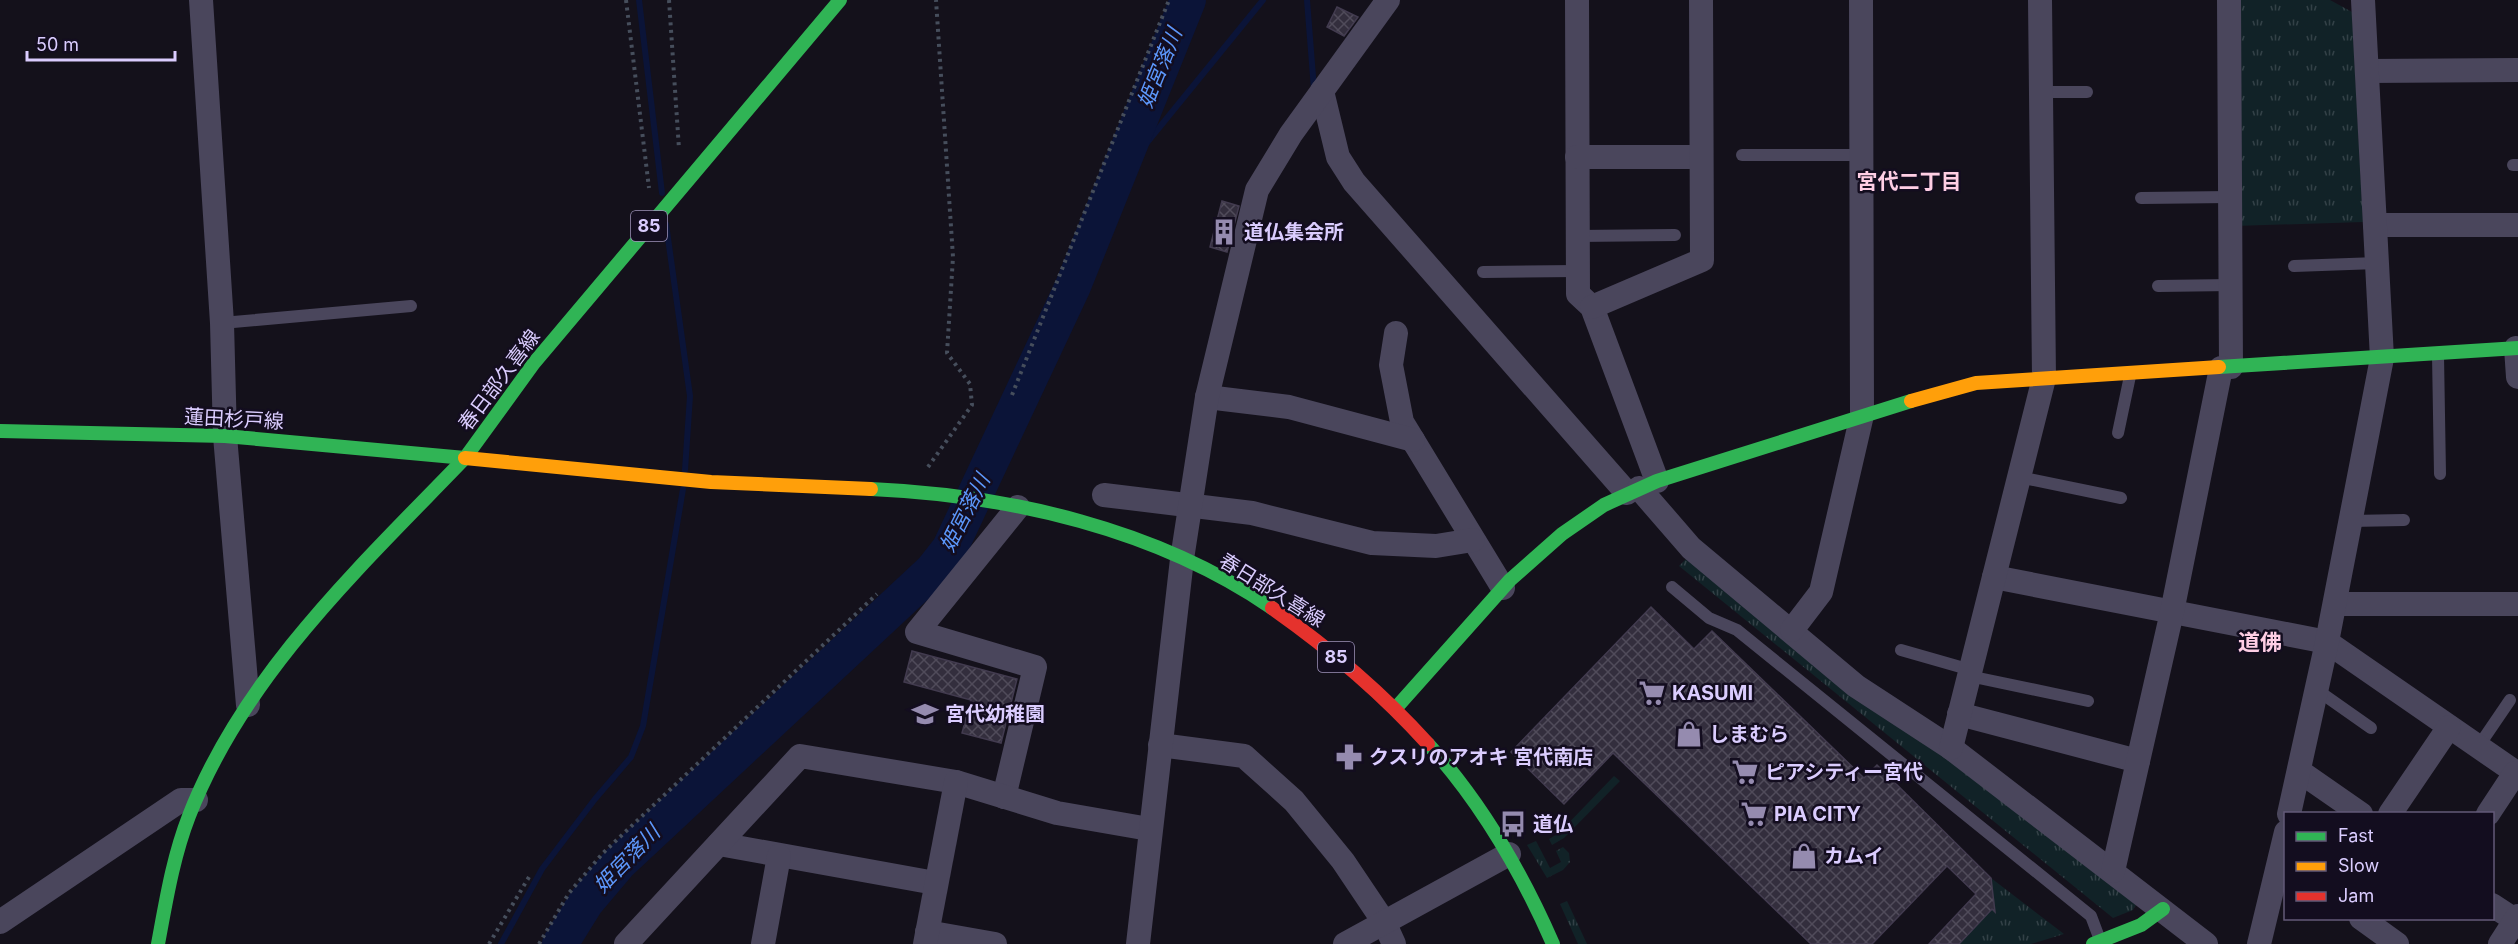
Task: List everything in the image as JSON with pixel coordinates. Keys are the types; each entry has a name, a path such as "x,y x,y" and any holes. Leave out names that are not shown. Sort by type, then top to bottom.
{"main road":[{"name":"春日部久喜線","path":"465,458 534,363 840,0"},
{"path":"1395,709 1503,588 1564,532 1588,514 1641,487 1862,415 1976,383 2517,348"},
{"name":"蓮田杉戸線","path":"0,431 225,436 465,458"},
{"name":"春日部久喜線","path":"465,458 674,479 859,490 919,491"},
{"path":"158,944 173,866 196,800 248,705 281,657 348,578 465,458"},
{"name":"85","path":"919,491 1014,506"},
{"name":"春日部久喜線","path":"1014,506 1091,527 1182,559 1230,583 1279,615 1345,664 1395,709 1458,780 1490,823 1509,854 1553,944"},
{"path":"2097,943 2141,925 2163,909"}],"street":[{"path":"201,0 222,323 225,436 248,705"},
{"path":"1138,944 1149,829 1182,559 1207,396 1257,190 1291,134 1388,0"},
{"path":"1577,0 1578,294 1592,307 1641,487"},
{"path":"1592,307 1702,260 1701,0"},
{"path":"1792,630 1821,592 1862,415 1861,0"},
{"path":"1951,748 2044,378 2040,0"},
{"path":"2113,871 2226,367 2231,285 2229,0"},
{"path":"2289,812 2335,604 2382,358 2363,0"},
{"path":"2367,71 2518,70"},
{"path":"1322,91 1338,157 1354,182 1641,487 1691,548 1792,630 1856,686 1951,748 2206,944"},
{"path":"1577,157 1701,157"},
{"path":"2375,225 2518,225"},
{"path":"1396,333 1391,364 1402,422 1503,588"},
{"path":"2517,348 2518,377"},
{"path":"1207,396 1289,407 1413,440"},
{"path":"1104,495 1252,513 1372,543 1436,546 1473,540"},
{"path":"1004,797 1035,667 916,632 1014,506"},
{"path":"1994,577 2327,642 2517,774 2489,812"},
{"path":"2335,604 2518,604"},
{"path":"1959,714 2138,761"},
{"path":"2391,812 2450,727"},
{"path":"1160,745 1244,756 1294,801 1343,861 1389,933"},
{"path":"626,944 800,756 956,782 1057,813 1149,829"},
{"path":"2299,771 2360,812"},
{"path":"956,782 926,938 995,944"},
{"path":"0,922 181,800 196,800"},
{"path":"718,844 935,883"},
{"path":"1345,944 1389,933 1509,854"},
{"path":"763,944 779,856"},
{"path":"2267,940 2282,861"},
{"path":"2494,906 2517,918 2500,944"},
{"path":"2364,920 2397,944"}],"lane":[{"path":"2041,92 2087,92"},
{"path":"1742,155 1862,155"},
{"path":"2141,198 2230,197"},
{"path":"1577,236 1674,235"},
{"path":"2294,266 2377,263"},
{"path":"1483,272 1577,272"},
{"path":"2158,286 2231,285"},
{"path":"222,323 411,306"},
{"path":"2438,354 2440,474"},
{"path":"2118,433 2131,373"},
{"path":"2019,477 2121,498"},
{"path":"2350,521 2403,520"},
{"path":"1672,587 1709,618 1737,630 2091,916 2097,943"},
{"path":"1901,650 1970,673 2088,701"},
{"path":"2317,690 2371,728"},
{"path":"2478,747 2510,700"}],"path":[{"path":"626,0 652,222"},
{"path":"669,0 682,188"},
{"path":"919,491 972,405 970,384 947,353 953,257 936,0"},
{"path":"1012,395 1169,0"},
{"path":"538,944 568,893 603,853 877,594"},
{"path":"489,944 529,877"}],"green space":[{"path":"2235,0 2330,0 2352,12 2363,222 2234,226"},
{"path":"1689,556 2137,903 2133,910 2113,918 1679,566"},
{"path":"1614,776 1620,781 1564,838 1552,845 1549,839 1559,833"},
{"path":"1536,841 1550,868 1561,862 1556,851 1563,847 1569,853 1570,862 1563,870 1547,878 1527,845"},
{"path":"1991,878 2064,934 2031,944 1959,944 1994,906"},
{"path":"1567,901 1587,944 1578,944 1560,904"}],"building":[{"path":"1337,7 1358,17 1344,36 1327,27"},
{"name":"道仏集会所","path":"1222,201 1239,206 1227,252 1210,247"},
{"name":"ピアシティー宮代","path":"1651,607 1694,649 1712,631 1864,778 1877,765 1991,878 1995,912 1992,909 1959,944 1929,944 1976,894 1947,866 1872,944 1811,944 1613,753 1564,804 1511,752"},
{"path":"912,651 1017,679 1001,743 962,733 971,700 904,682"}],"waterway":[{"path":"639,0 662,193"},
{"name":"姫宮落川","path":"560,944 586,902 619,863 932,571 950,548 1073,286 1188,0"},
{"path":"1119,177 1263,0"},
{"path":"1307,0 1314,89"},
{"path":"666,224 690,396 685,470"},
{"path":"501,944 542,869 595,799 631,757 643,726 683,489"}],"traffic: fast":[{"path":"465,458 534,363 840,0"},
{"path":"2219,367 2518,348"},
{"path":"1395,709 1510,580 1562,534 1604,505 1657,481 1911,401"},
{"path":"0,431 225,436 465,458"},
{"path":"158,944 174,863 183,832 212,764 241,715 273,669 309,624 386,539 465,458"},
{"path":"871,489 976,499 1028,508 1080,521 1131,537 1180,557 1227,580 1272,608"},
{"path":"1428,744 1466,790 1499,839 1528,890 1553,944"},
{"path":"2093,944 2141,925 2163,909"}],"traffic: slow":[{"path":"1911,401 1976,383 2219,367"},
{"path":"465,458 711,482 871,489"}],"traffic: jam":[{"path":"1272,608 1354,672 1392,706 1428,744"}],"place":[{"name":"道仏集会所","path":"1224,232"},
{"name":"KASUMI","path":"1652,693"},
{"name":"宮代幼稚園","path":"925,714"},
{"name":"しまむら","path":"1689,734"},
{"name":"クスリのアオキ 宮代南店","path":"1349,757"},
{"name":"ピアシティー宮代","path":"1745,772"},
{"name":"PIA CITY","path":"1754,814"},
{"name":"道仏","path":"1513,824"},
{"name":"カムイ","path":"1804,856"}],"district":[{"name":"宮代二丁目","path":"1909,182"},
{"name":"道佛","path":"2260,642"}]}
